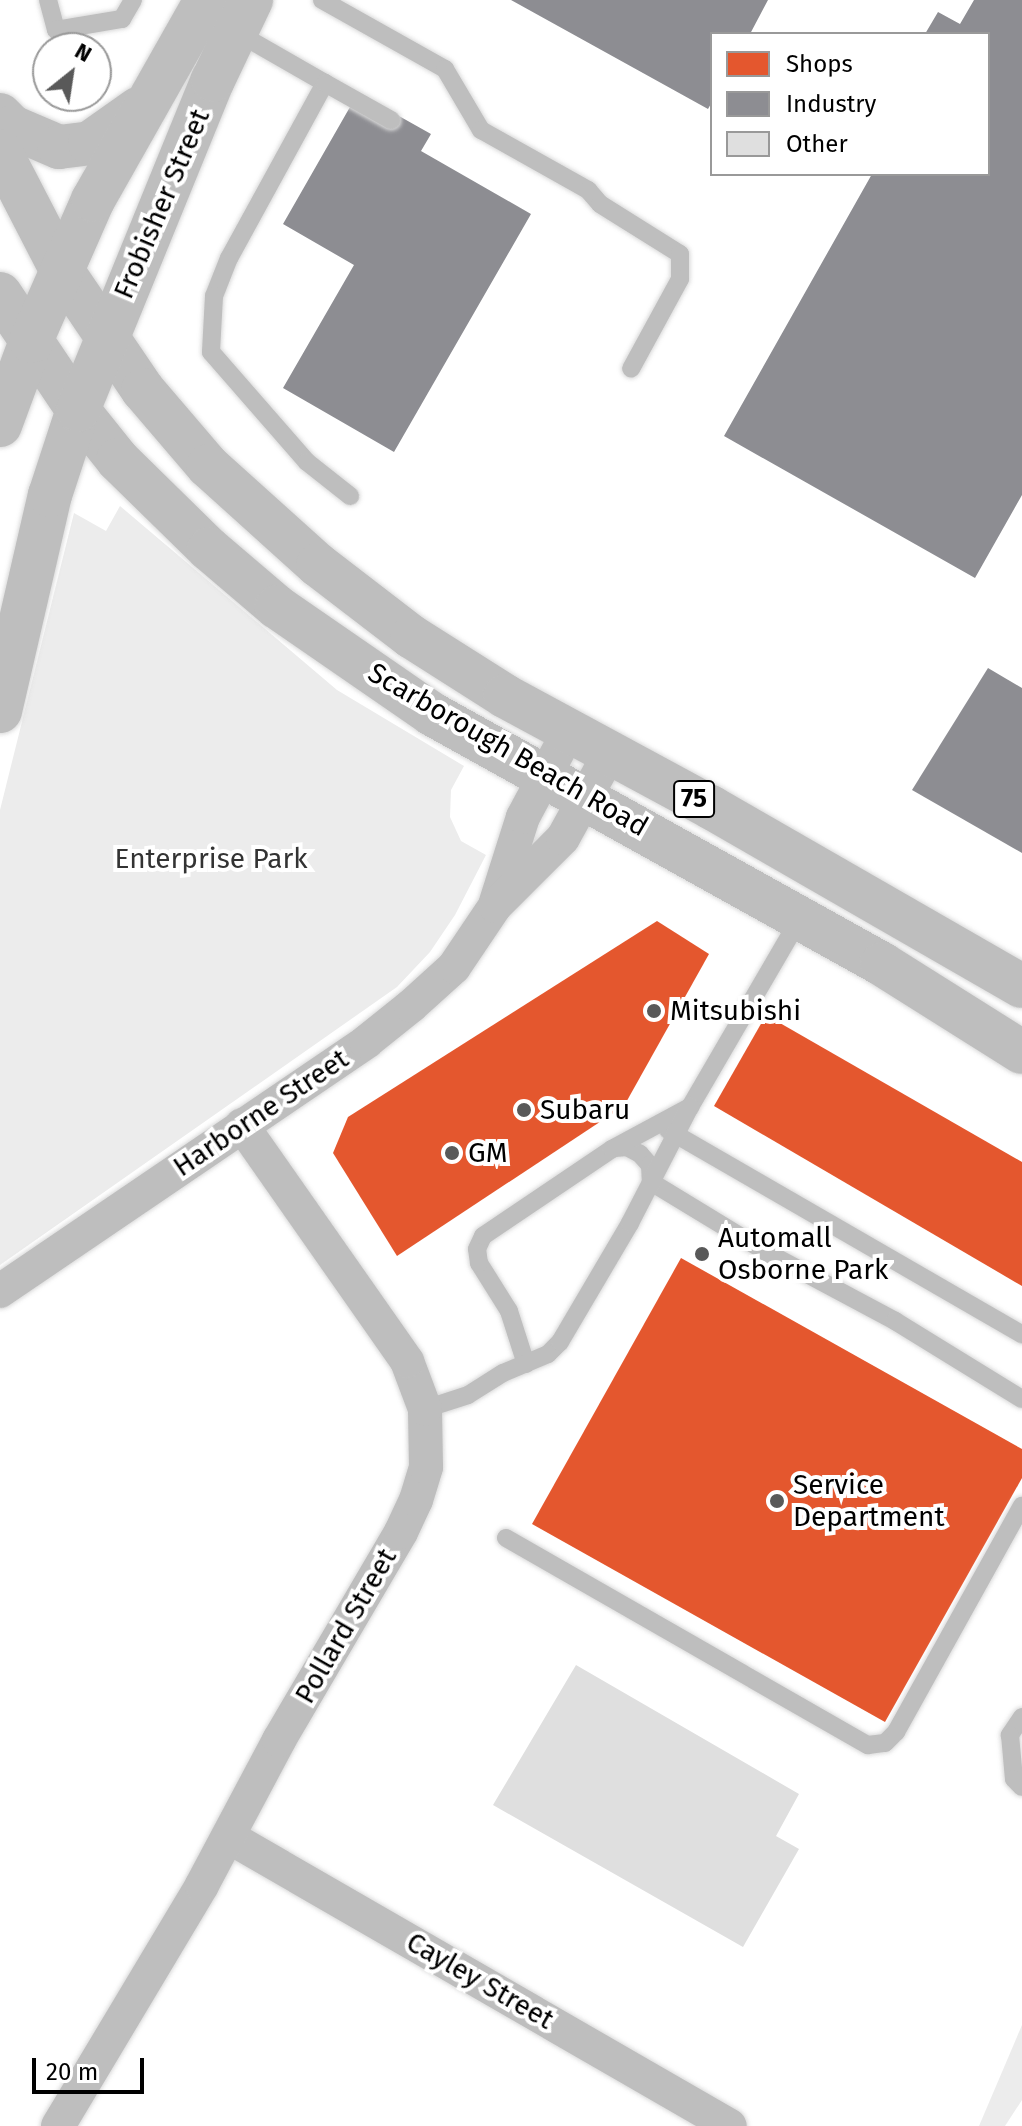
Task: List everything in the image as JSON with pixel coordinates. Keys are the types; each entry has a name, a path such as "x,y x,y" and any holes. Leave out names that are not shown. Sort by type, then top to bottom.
{"main road":[{"name":"Frobisher Street","path":"31,341 93,200 206,0"},
{"name":"Frobisher Street","path":"78,410 244,16"},
{"path":"0,115 12,127 59,147 90,143 147,104"},
{"name":"Scarborough Beach Road","path":"0,151 61,269 143,390 208,466 318,565 412,637 505,696 1022,986"},
{"name":"Scarborough Beach Road","path":"0,294 78,410 118,460 209,549 277,607 432,714 800,918 1022,1052"},
{"path":"0,425 31,341"},
{"path":"0,711 46,510 78,410"}],"street":[{"name":"Harborne Street","path":"495,906 523,817 569,731"},
{"name":"Harborne Street","path":"0,1291 366,1042 411,1006 454,967 495,906 563,838 610,753"},
{"name":"Pollard Street","path":"58,2126 229,1837 279,1740 416,1500 426,1467 425,1409 407,1361 242,1125"},
{"name":"Cayley Street","path":"229,1837 730,2126"}],"lane":[{"path":"48,0 56,30 122,19 133,0"},
{"path":"322,0 445,69 481,130 588,190 600,204 680,254 680,279 631,369"},
{"path":"244,16 325,83 391,120"},
{"path":"325,83 229,258 214,296 211,352 307,462 350,496"},
{"path":"425,1409 452,1403 548,1354 560,1342 690,1107 800,918"},
{"path":"526,1364 515,1325 479,1263 477,1249 483,1236 612,1149 690,1107"},
{"path":"658,1125 1022,1334"},
{"path":"612,1149 627,1147 640,1154 650,1165 651,1182"},
{"path":"651,1182 766,1252 895,1321 1022,1399"},
{"path":"506,1538 868,1745 885,1743 896,1732 1022,1506"},
{"path":"1022,1717 1010,1735 1014,1779 1022,1787"}],"green space":[{"name":"Enterprise Park","path":"120,506 337,690 464,766 451,790 450,817 461,841 486,855 455,915 430,952 397,987 0,1265 0,810 74,513 106,531"},
{"path":"1022,2025 1022,2100 1005,2126 979,2126"}],"building: Shops":[{"path":"657,921 709,954 624,1106 397,1256 333,1153 348,1117"},
{"path":"766,1015 1022,1162 1022,1286 714,1106"},
{"name":"Service Department","path":"681,1258 1022,1449 1022,1478 885,1722 532,1524"}],"building: Industry":[{"path":"511,0 768,0 751,32 710,32 708,109"},
{"path":"974,0 1022,0 1022,495 975,578 724,436 871,176 990,176 990,32 926,32 938,12 960,24"},
{"path":"358,93 431,134 421,151 531,214 394,452 283,388 354,265 283,224"},
{"path":"988,668 1022,688 1022,853 912,790"}],"building: Other":[{"path":"576,1665 799,1794 776,1836 799,1849 743,1947 493,1805"}],"place":[{"name":"Mitsubishi","path":"654,1011"},
{"name":"Subaru","path":"524,1110"},
{"name":"GM","path":"452,1153"},
{"name":"Automall Osborne Park","path":"702,1254"},
{"name":"Service Department","path":"777,1501"}]}
